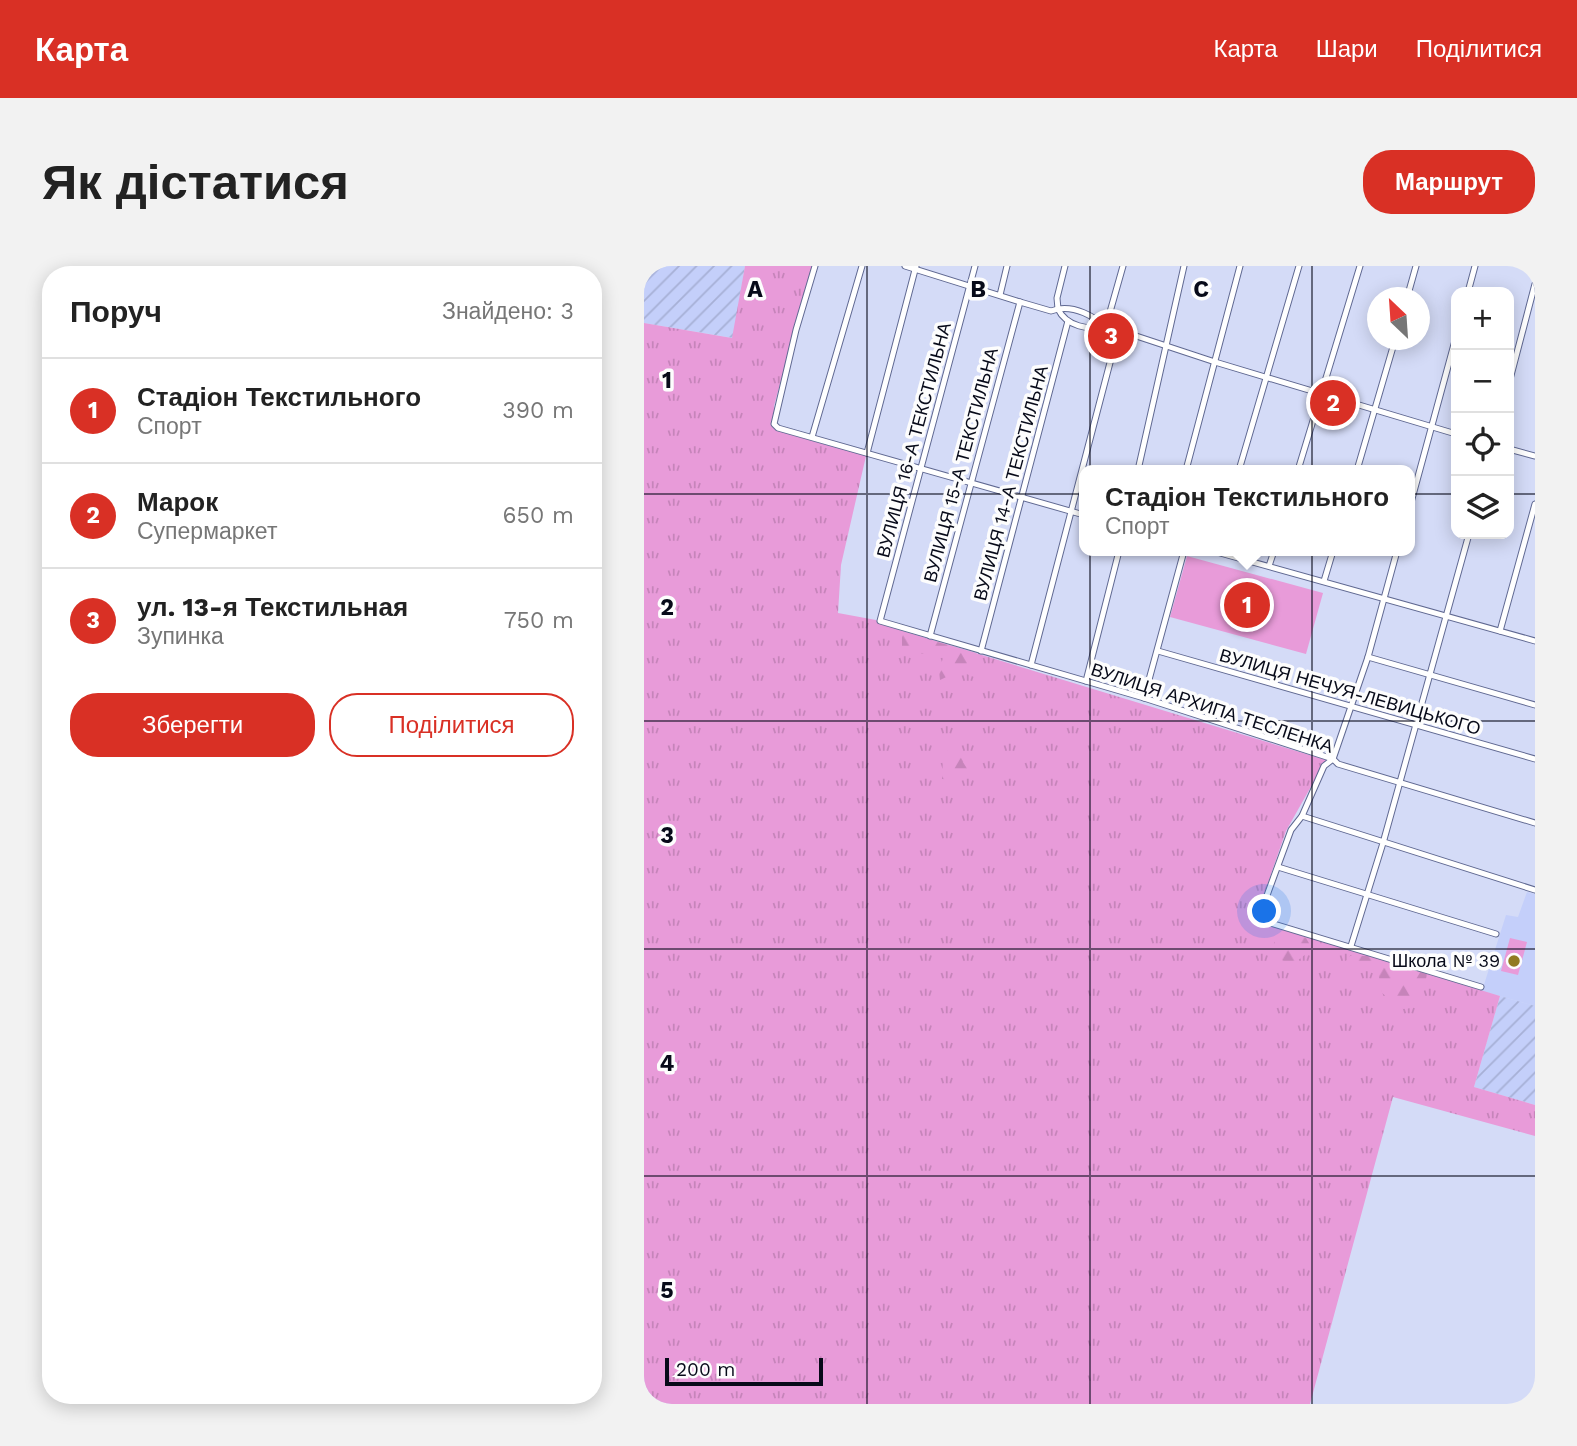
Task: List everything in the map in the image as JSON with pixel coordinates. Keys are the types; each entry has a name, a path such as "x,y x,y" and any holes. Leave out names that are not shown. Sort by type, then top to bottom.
{"street":[{"path":"815,266 796,330 774,424 782,430 1079,513"},
{"path":"812,438 862,266"},
{"path":"905,266 1051,311 1069,308 1091,315 1118,332 1451,433"},
{"name":"ВУЛИЦЯ 16-А ТЕКСТИЛЬНА","path":"880,621 975,266"},
{"path":"1000,295 1007,266"},
{"path":"1065,266 1057,298 1058,309 1068,321 1096,329 1106,326"},
{"path":"1106,326 1123,266"},
{"path":"1139,465 1184,266"},
{"path":"1187,465 1240,266"},
{"path":"1240,465 1299,266"},
{"path":"1300,465 1360,266"},
{"path":"1410,287 1416,266"},
{"path":"1469,287 1475,266"},
{"path":"867,453 915,267"},
{"path":"1514,364 1535,284"},
{"name":"ВУЛИЦЯ 15-А ТЕКСТИЛЬНА","path":"930,636 1020,302"},
{"name":"ВУЛИЦЯ 14-А ТЕКСТИЛЬНА","path":"981,651 1068,321"},
{"path":"1083,465 1118,332"},
{"path":"1358,465 1392,350"},
{"path":"1415,488 1453,350"},
{"path":"1514,450 1535,456"},
{"path":"1031,665 1079,481"},
{"path":"1500,631 1535,504"},
{"path":"1352,946 1468,539"},
{"path":"1086,681 1118,556"},
{"path":"1144,698 1183,556"},
{"path":"1233,556 1535,641"},
{"path":"1269,566 1272,556"},
{"path":"1324,581 1332,556"},
{"path":"1396,556 1368,657 1333,759 1324,766 1302,816 1291,830 1259,917 1264,921 1481,986"},
{"name":"ВУЛИЦЯ АРХИПА ТЕСЛЕНКА","path":"880,621 1144,698 1333,759 1338,764 1535,823"},
{"name":"ВУЛИЦЯ НЕЧУЯ-ЛЕВИЦЬКОГО","path":"1158,651 1535,760"},
{"path":"1368,657 1535,705"},
{"path":"1302,816 1535,890"},
{"path":"1278,867 1496,934"}],"shaded area":[{"path":"644,266 745,266 733,338 644,323"},
{"name":"Школа № 39","path":"1527,892 1535,894 1535,1006 1482,991 1506,915 1518,917"},
{"path":"1500,996 1535,1006 1535,1105 1474,1087"}],"green space":[{"path":"745,266 812,266 774,406 778,431 866,456 841,565 838,613 876,620 880,624 1326,760 1286,831 1254,923 1263,923 1500,996 1474,1087 1535,1105 1535,1136 1393,1097 1310,1404 644,1404 644,323 732,338"},
{"path":"1187,556 1323,593 1306,654 1170,617"},
{"path":"902,632 976,653 980,658 974,677 959,671 940,680 939,671 943,658 937,654 917,654 902,646"},
{"path":"987,738 995,738 1001,747 997,759 991,757 983,742"},
{"path":"954,740 959,742 957,748 972,756 963,762 970,773 959,780 942,779 943,759"},
{"path":"1277,928 1306,938 1310,945 1306,954 1293,964 1280,959 1274,952"},
{"path":"1510,938 1527,942 1518,975 1501,971"},
{"path":"1350,956 1369,956 1427,974 1422,998 1412,1008 1403,1009 1382,993 1378,972 1350,964 1346,961"}],"place":[{"name":"ул. 13-я Текстильная","path":"1111,336"},
{"name":"Марок","path":"1333,403"},
{"name":"Стадіон Текстильного","path":"1247,605"},
{"name":"Школа № 39","path":"1514,961"}]}
